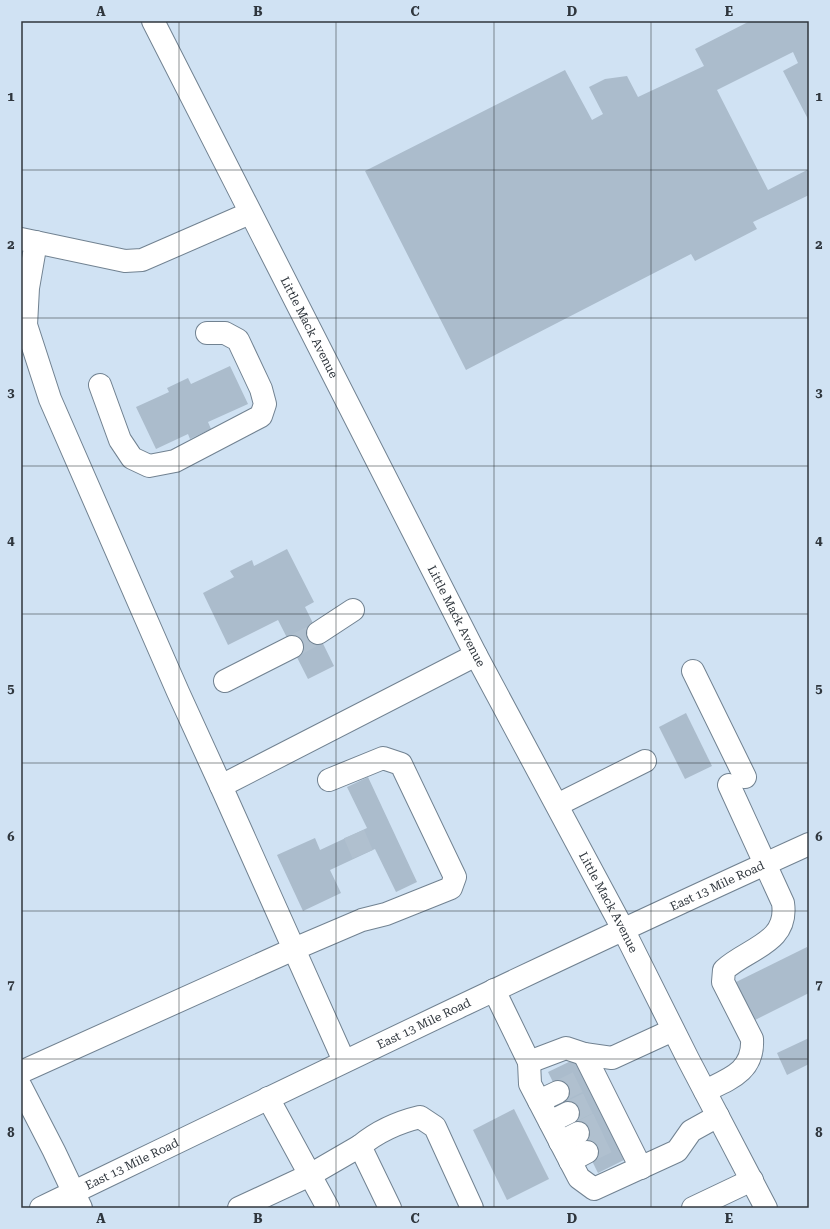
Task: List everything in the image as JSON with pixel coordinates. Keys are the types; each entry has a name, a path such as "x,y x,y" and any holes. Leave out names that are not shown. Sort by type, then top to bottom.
{"main road":[{"name":"Little Mack Avenue","path":"153,21 476,655 623,929 673,1030 766,1208"},
{"path":"250,213 142,260 125,261 29,241 26,325 50,399 178,692 222,786 344,1061"},
{"path":"100,385 120,440 132,458 149,466 175,461 261,416 265,404 261,389 238,340 225,333 207,333"},
{"path":"318,633 353,610"},
{"path":"224,681 292,647"},
{"path":"222,786 476,655"},
{"path":"693,671 737,781 766,864 783,903 785,914 778,931 772,938 756,950 733,962 724,970 723,982 752,1039 752,1049 748,1061 742,1070 734,1077 705,1092"},
{"path":"21,1072 294,948 362,920 386,914 451,888 455,877 401,764 383,758 329,780"},
{"path":"557,805 645,761"},
{"name":"East 13 Mile Road","path":"40,1208 77,1200 268,1098 344,1061 623,929 809,844"},
{"path":"494,990 529,1062 530,1084 548,1097 574,1147 579,1178 594,1189 677,1151 691,1131 718,1116"},
{"path":"529,1062 566,1048 584,1054 612,1058 673,1030"},
{"path":"584,1054 589,1076 614,1127 641,1168"},
{"path":"21,1087 77,1200"},
{"path":"268,1098 328,1208"},
{"path":"239,1208 310,1175 360,1146 369,1138 404,1121 420,1117 434,1127 472,1208"},
{"path":"360,1146 390,1208"},
{"path":"693,1208 752,1180"}],"building":[{"path":"750,21 809,21 809,121 783,71 798,63 793,52 717,90 768,190 809,169 809,195 753,222 757,229 695,261 691,254 466,370 365,171 565,70 592,120 603,114 589,87 605,79 627,76 638,97 704,66 695,49"},
{"path":"230,366 248,404 208,422 211,429 190,439 188,434 156,449 136,407 169,392 167,388 188,378 191,384"},
{"path":"287,549 314,602 305,607 334,666 308,679 278,620 228,645 203,593 234,577 230,571 252,560 254,566"},
{"path":"686,713 712,766 685,779 659,727"},
{"path":"368,777 417,882 396,892 375,849 330,870 341,893 303,911 277,855 315,838 320,850 367,828 347,787"},
{"path":"807,947 809,951 809,993 749,1023 730,985"},
{"path":"809,1038 809,1064 787,1075 777,1053"},
{"path":"575,1059 624,1160 598,1173 548,1072"},
{"path":"514,1109 549,1179 507,1200 473,1130"}],"tunnel":[{"path":"292,647 318,633"},
{"path":"354,834 363,855"},
{"path":"558,1092 584,1079"},
{"path":"568,1113 595,1100"},
{"path":"578,1133 605,1120"},
{"path":"587,1152 614,1139"}]}
